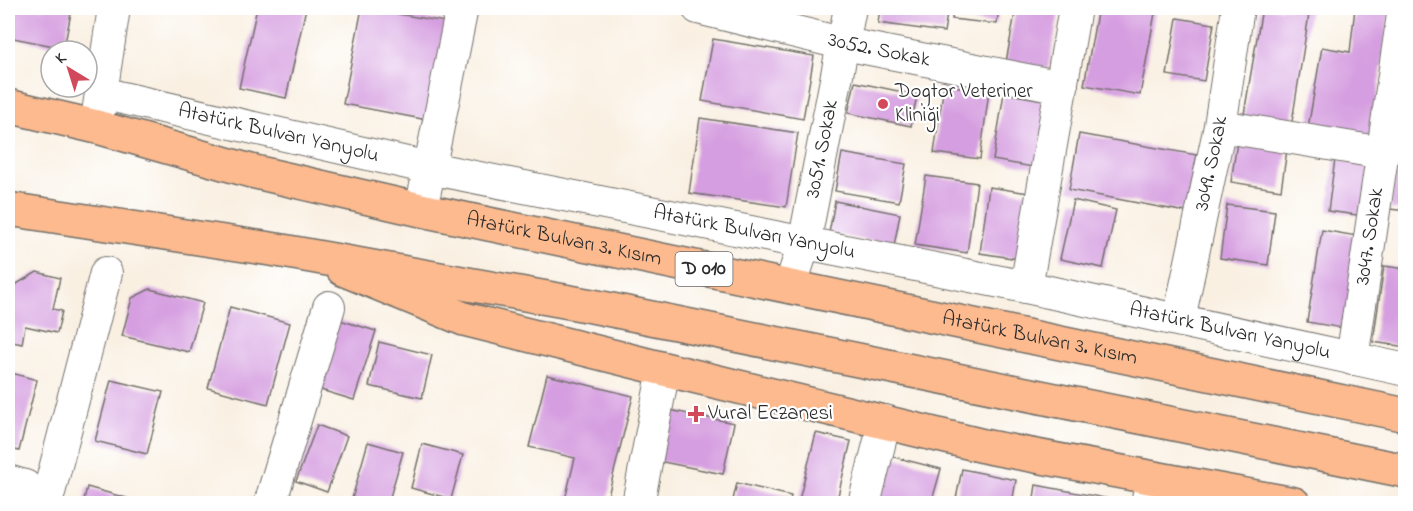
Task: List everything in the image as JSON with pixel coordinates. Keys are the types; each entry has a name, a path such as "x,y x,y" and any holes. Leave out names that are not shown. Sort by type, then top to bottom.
{"main road":[{"name":"Atatürk Bulvarı 3. Kısım","path":"8,106 97,127 251,171 421,210 1406,415"},
{"path":"8,209 315,257 604,308 1406,471"},
{"path":"315,257 464,319 885,421 1150,491 1294,504"}],"street":[{"path":"97,127 114,8"},
{"path":"421,210 462,8"},
{"name":"3052. Sokak","path":"698,8 845,44 1062,87"},
{"name":"3051. Sokak","path":"790,287 804,244 845,44 850,8"},
{"path":"1026,287 1075,8"},
{"name":"3049. Sokak","path":"1179,320 1220,126 1238,8"},
{"name":"3047. Sokak","path":"1352,358 1404,8"},
{"name":"Atatürk Bulvarı Yanyolu","path":"101,93 429,168 1026,287 1406,370"},
{"path":"1220,126 1383,153"},
{"path":"46,504 106,273"},
{"path":"272,503 329,307"},
{"path":"638,504 664,369"},
{"path":"864,504 885,421"},
{"path":"8,481 25,486 32,504"}],"building":[{"path":"8,8 72,8 66,39 39,39 39,43 8,37"},
{"path":"257,8 306,8 286,98 239,88"},
{"path":"362,8 452,23 433,121 343,104"},
{"path":"880,8 948,8 944,32 878,23"},
{"path":"953,8 999,8 997,24 952,19"},
{"path":"1016,8 1060,8 1048,69 1006,62"},
{"path":"1098,8 1123,8 1155,13 1140,95 1084,85"},
{"path":"1262,8 1310,8 1291,128 1243,120"},
{"path":"1355,8 1390,8 1372,138 1308,128 1322,47 1350,52"},
{"path":"1177,18 1214,24 1204,81 1167,75"},
{"path":"713,39 814,56 803,119 702,101"},
{"name":"Dogtor Veteriner Kliniği","path":"855,82 917,95 911,126 848,113"},
{"path":"944,85 989,91 980,159 934,153"},
{"path":"1004,93 1049,101 1038,168 993,160"},
{"path":"700,118 798,133 786,207 689,193"},
{"path":"1079,134 1197,155 1186,212 1069,190"},
{"path":"1237,142 1287,150 1281,190 1231,182"},
{"path":"842,153 906,164 899,202 835,191"},
{"path":"1398,155 1406,156 1406,211 1390,209"},
{"path":"1335,159 1371,164 1364,216 1328,211"},
{"path":"926,176 977,183 967,253 915,245"},
{"path":"989,187 1035,194 1025,260 980,253"},
{"path":"1073,200 1116,210 1103,268 1060,259"},
{"path":"835,201 900,214 894,246 829,233"},
{"path":"1227,205 1275,211 1268,265 1220,258"},
{"path":"1322,230 1363,237 1348,329 1307,322"},
{"path":"1384,266 1406,269 1406,347 1373,342"},
{"path":"37,272 60,278 53,309 62,311 57,333 25,326 22,344 8,341 8,289"},
{"path":"150,289 203,303 189,352 122,336 132,298"},
{"path":"230,307 290,323 268,404 208,388"},
{"path":"333,318 376,331 354,400 311,387"},
{"path":"379,342 432,355 422,398 369,386"},
{"path":"8,372 37,380 19,451 8,448"},
{"path":"547,375 633,396 606,504 564,504 575,458 529,447"},
{"path":"111,380 163,392 147,454 95,441"},
{"path":"669,410 734,423 723,474 658,461"},
{"path":"317,425 347,436 327,492 296,481"},
{"path":"816,433 851,441 836,504 798,504"},
{"path":"368,442 403,452 388,504 351,502"},
{"path":"422,444 463,455 451,499 411,488"},
{"path":"890,456 941,469 931,504 878,504"},
{"path":"962,469 1016,480 1012,504 955,504"},
{"path":"737,483 791,496 789,504 732,504"},
{"path":"1036,485 1121,501 1121,504 1033,504"},
{"path":"87,487 130,499 128,504 83,504"}],"place":[{"name":"Dogtor Veteriner Kliniği","path":"883,104"},
{"name":"Vural Eczanesi","path":"696,414"}]}
